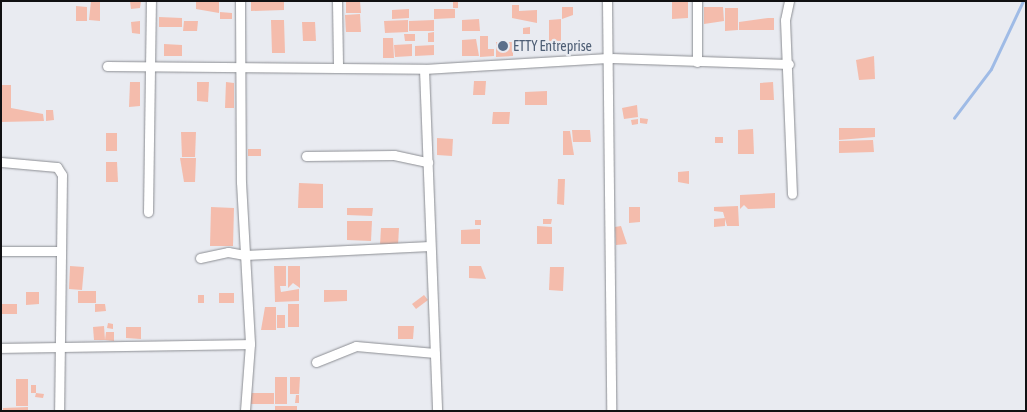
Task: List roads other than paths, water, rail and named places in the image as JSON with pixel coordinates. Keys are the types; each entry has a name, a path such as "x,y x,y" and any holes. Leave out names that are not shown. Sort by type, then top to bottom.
{"street":[{"path":"148,212 152,63 151,1"},
{"path":"240,1 245,255 250,344 245,411"},
{"path":"337,1 338,65"},
{"path":"607,1 611,411"},
{"path":"697,1 697,62"},
{"path":"789,1 786,20 792,194"},
{"path":"107,66 152,63 241,66 338,65 424,69 608,58 789,64"},
{"path":"424,69 437,411"},
{"path":"306,156 394,155 428,162"},
{"path":"1,162 57,167 62,175 58,344 59,411"},
{"path":"200,258 228,252 245,255 430,246"},
{"path":"1,251 60,251"},
{"path":"1,348 37,349 58,344 250,344"},
{"path":"316,362 356,346 435,353"}],"waterway":[{"path":"954,118 991,69 1023,1"}],"place":[{"name":"ETTY Entreprise","path":"503,46"}]}
